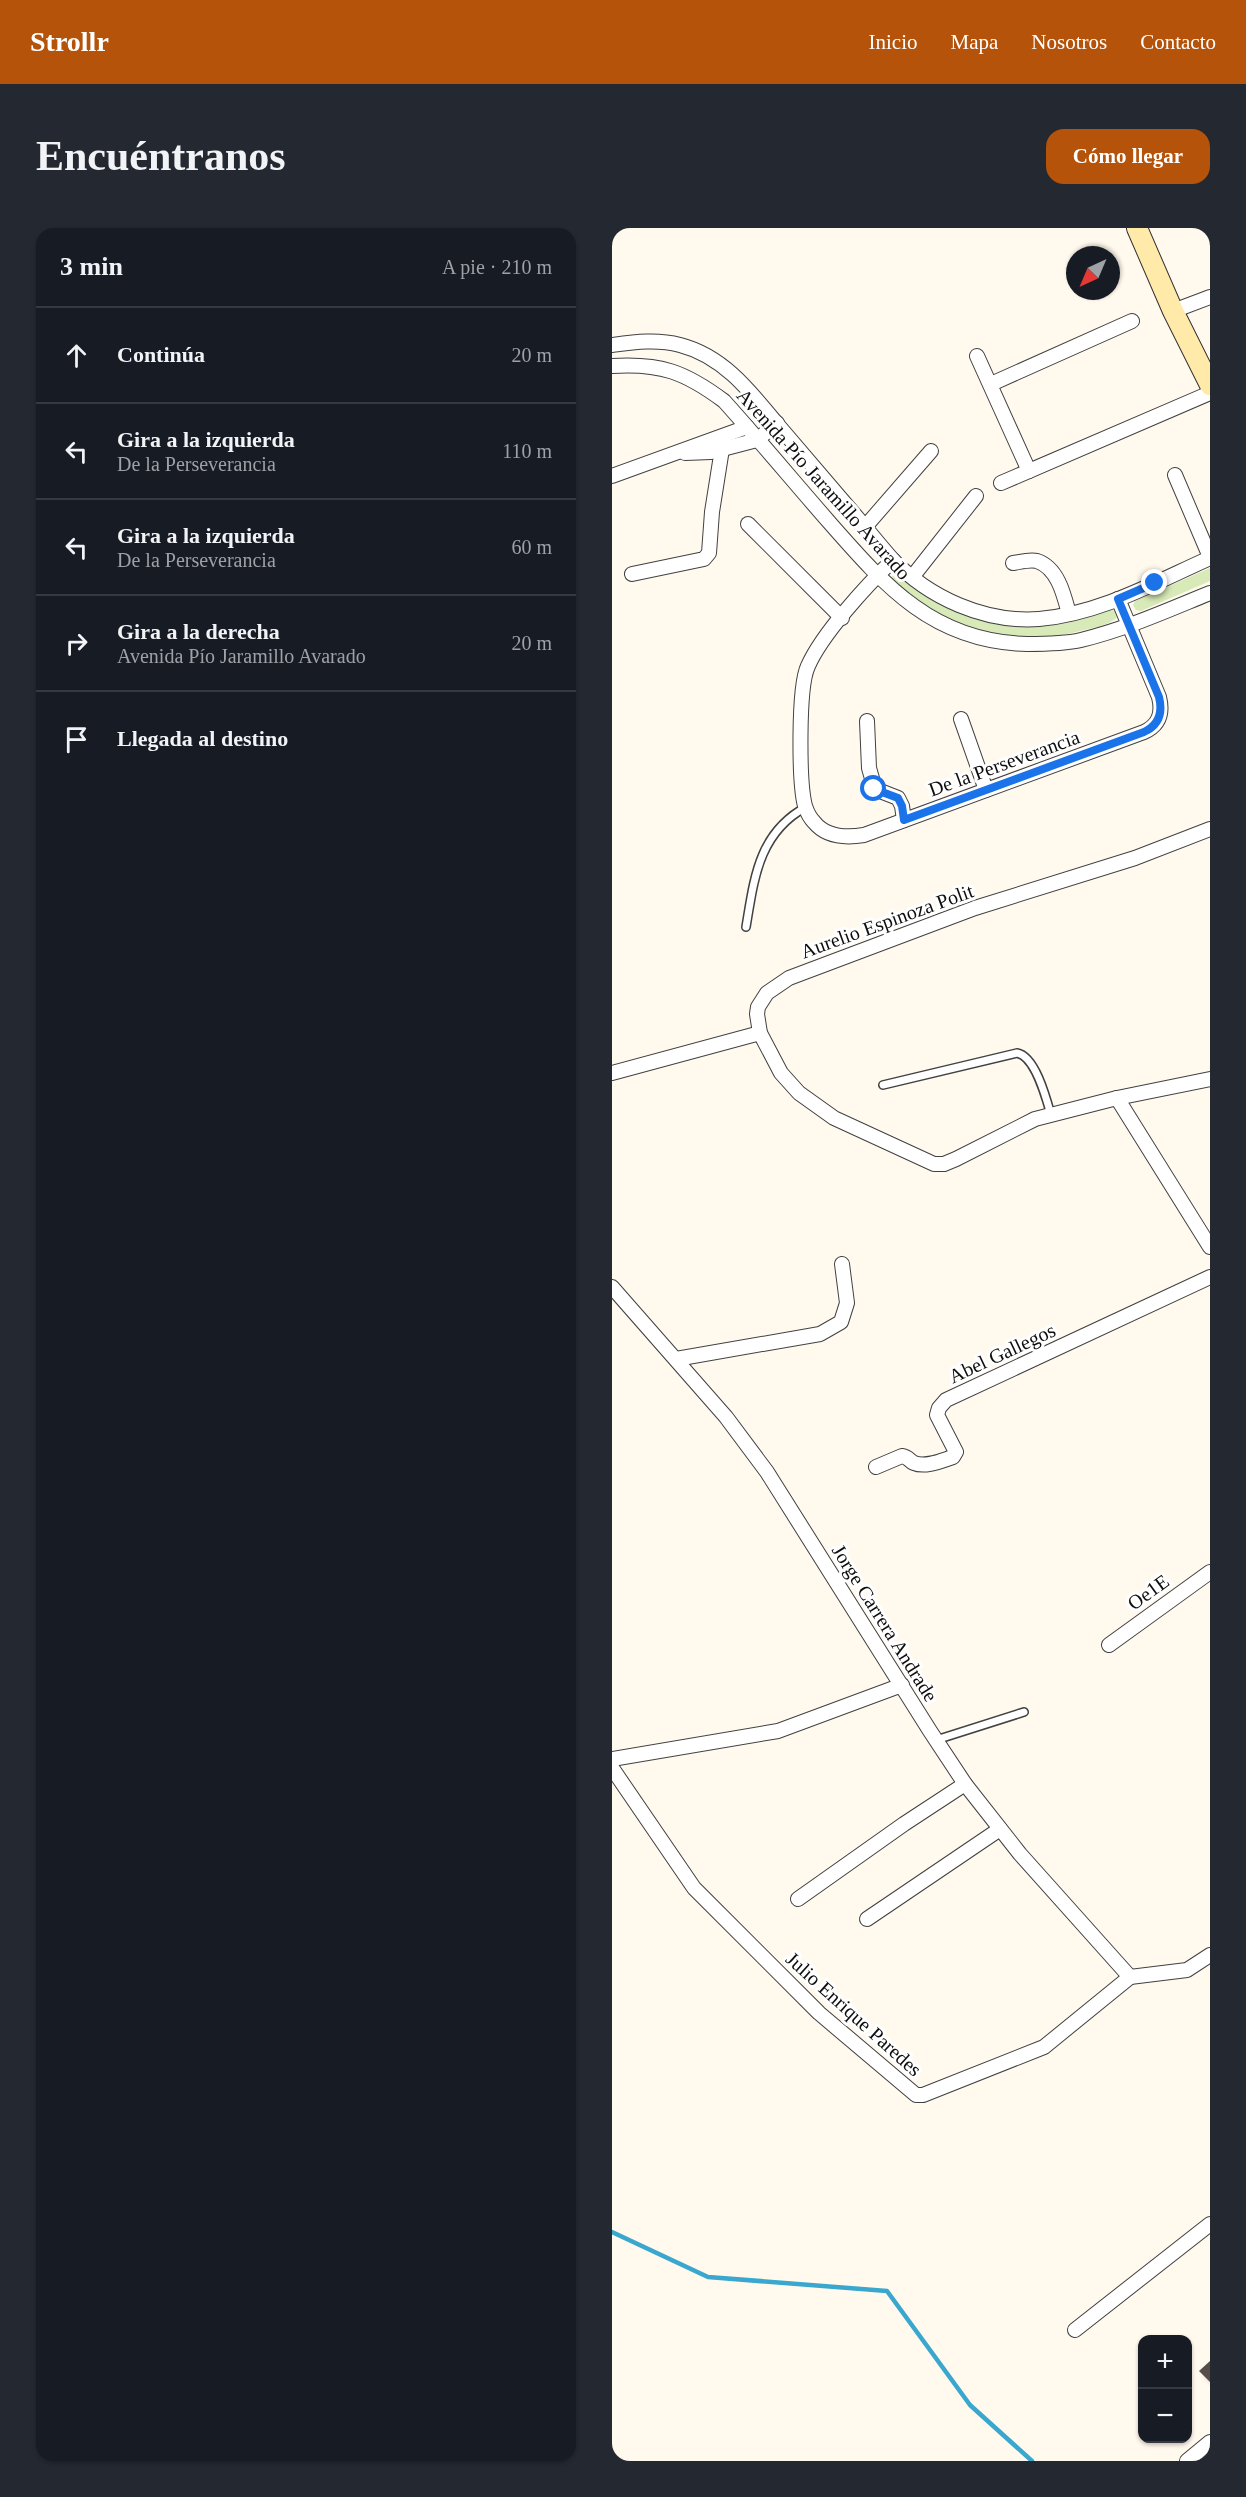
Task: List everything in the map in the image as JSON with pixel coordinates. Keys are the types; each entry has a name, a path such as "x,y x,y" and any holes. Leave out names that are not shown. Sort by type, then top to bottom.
{"main road":[{"path":"1137,228 1173,310 1210,385"}],"street":[{"path":"1173,310 1210,297"},
{"path":"991,384 1132,321"},
{"name":"Avenida Pío Jaramillo Avarado","path":"612,345 657,340 681,345 711,358 743,382 893,560 929,589 985,614 1009,619 1040,619 1069,614 1118,599 1210,557"},
{"path":"977,356 1029,471"},
{"name":"Avenida Pío Jaramillo Avarado","path":"612,366 640,364 697,380 724,401 876,576 906,602 936,622 970,636 1004,643 1046,644 1080,640 1130,624 1210,593"},
{"path":"1001,483 1210,393"},
{"path":"681,453 711,452 757,440 777,423"},
{"path":"612,476 681,453 708,439 747,427"},
{"path":"632,574 704,559 709,553 712,512 722,449"},
{"path":"865,527 931,452"},
{"path":"1175,475 1210,557"},
{"path":"912,576 976,496"},
{"path":"748,524 842,618"},
{"path":"806,807 801,707 804,675 819,645 876,576 893,560"},
{"path":"1013,563 1036,561 1049,568 1055,575 1069,614"},
{"name":"De la Perseverancia","path":"806,807 818,827 842,836 864,835 1144,732 1156,724 1161,709 1159,697 1118,599"},
{"path":"961,719 986,790"},
{"path":"867,721 869,768 874,789 898,798 904,820"},
{"name":"Aurelio Espinoza Polit","path":"760,1033 758,1007 767,993 789,978 984,905 1135,858 1210,829"},
{"path":"612,1073 760,1033 782,1073 809,1101 834,1118 934,1164 944,1164 956,1159 1035,1119 1117,1098 1210,1079"},
{"path":"1117,1098 1210,1247"},
{"path":"676,1359 820,1334 841,1322 847,1303 842,1264"},
{"name":"Abel Gallegos","path":"876,1467 903,1455 914,1463 923,1464 953,1457 956,1452 954,1446 937,1415 939,1408 946,1401 1210,1277"},
{"name":"Jorge Carrera Andrade","path":"612,1287 737,1430 767,1472 965,1784 1000,1829 1130,1977"},
{"name":"Oe1E","path":"1109,1644 1210,1572"},
{"path":"612,1759 778,1731 902,1685"},
{"name":"Julio Enrique Paredes","path":"612,1768 694,1888 819,2013 916,2095 923,2095 1044,2047 1130,1977"},
{"path":"798,1899 965,1784"},
{"path":"867,1919 1000,1829"},
{"path":"1130,1977 1187,1970 1210,1955"},
{"path":"1075,2330 1210,2224"},
{"path":"1187,2461 1210,2442"}],"lane":[{"path":"746,927 756,871 762,853 774,835 796,812 806,807"},
{"path":"883,1085 1017,1053 1025,1054 1046,1096 1051,1115"},
{"path":"936,1740 1023,1712"}],"green space":[{"path":"1210,568 1210,581 1141,611 1136,610 1133,605 1135,601"},
{"path":"893,573 900,574 950,608 975,618 1000,624 1052,625 1111,610 1116,611 1118,616 1095,628 1062,635 1025,638 988,634 936,615 891,583"}],"building":[{"path":"1210,2361 1210,2382 1199,2371"}],"waterway":[{"path":"612,2232 708,2277 887,2291 970,2405 1032,2461"}],"route":[{"path":"874,789 898,798 904,820 1144,732 1154,726 1159,720 1161,703 1118,599 1155,583"}]}
